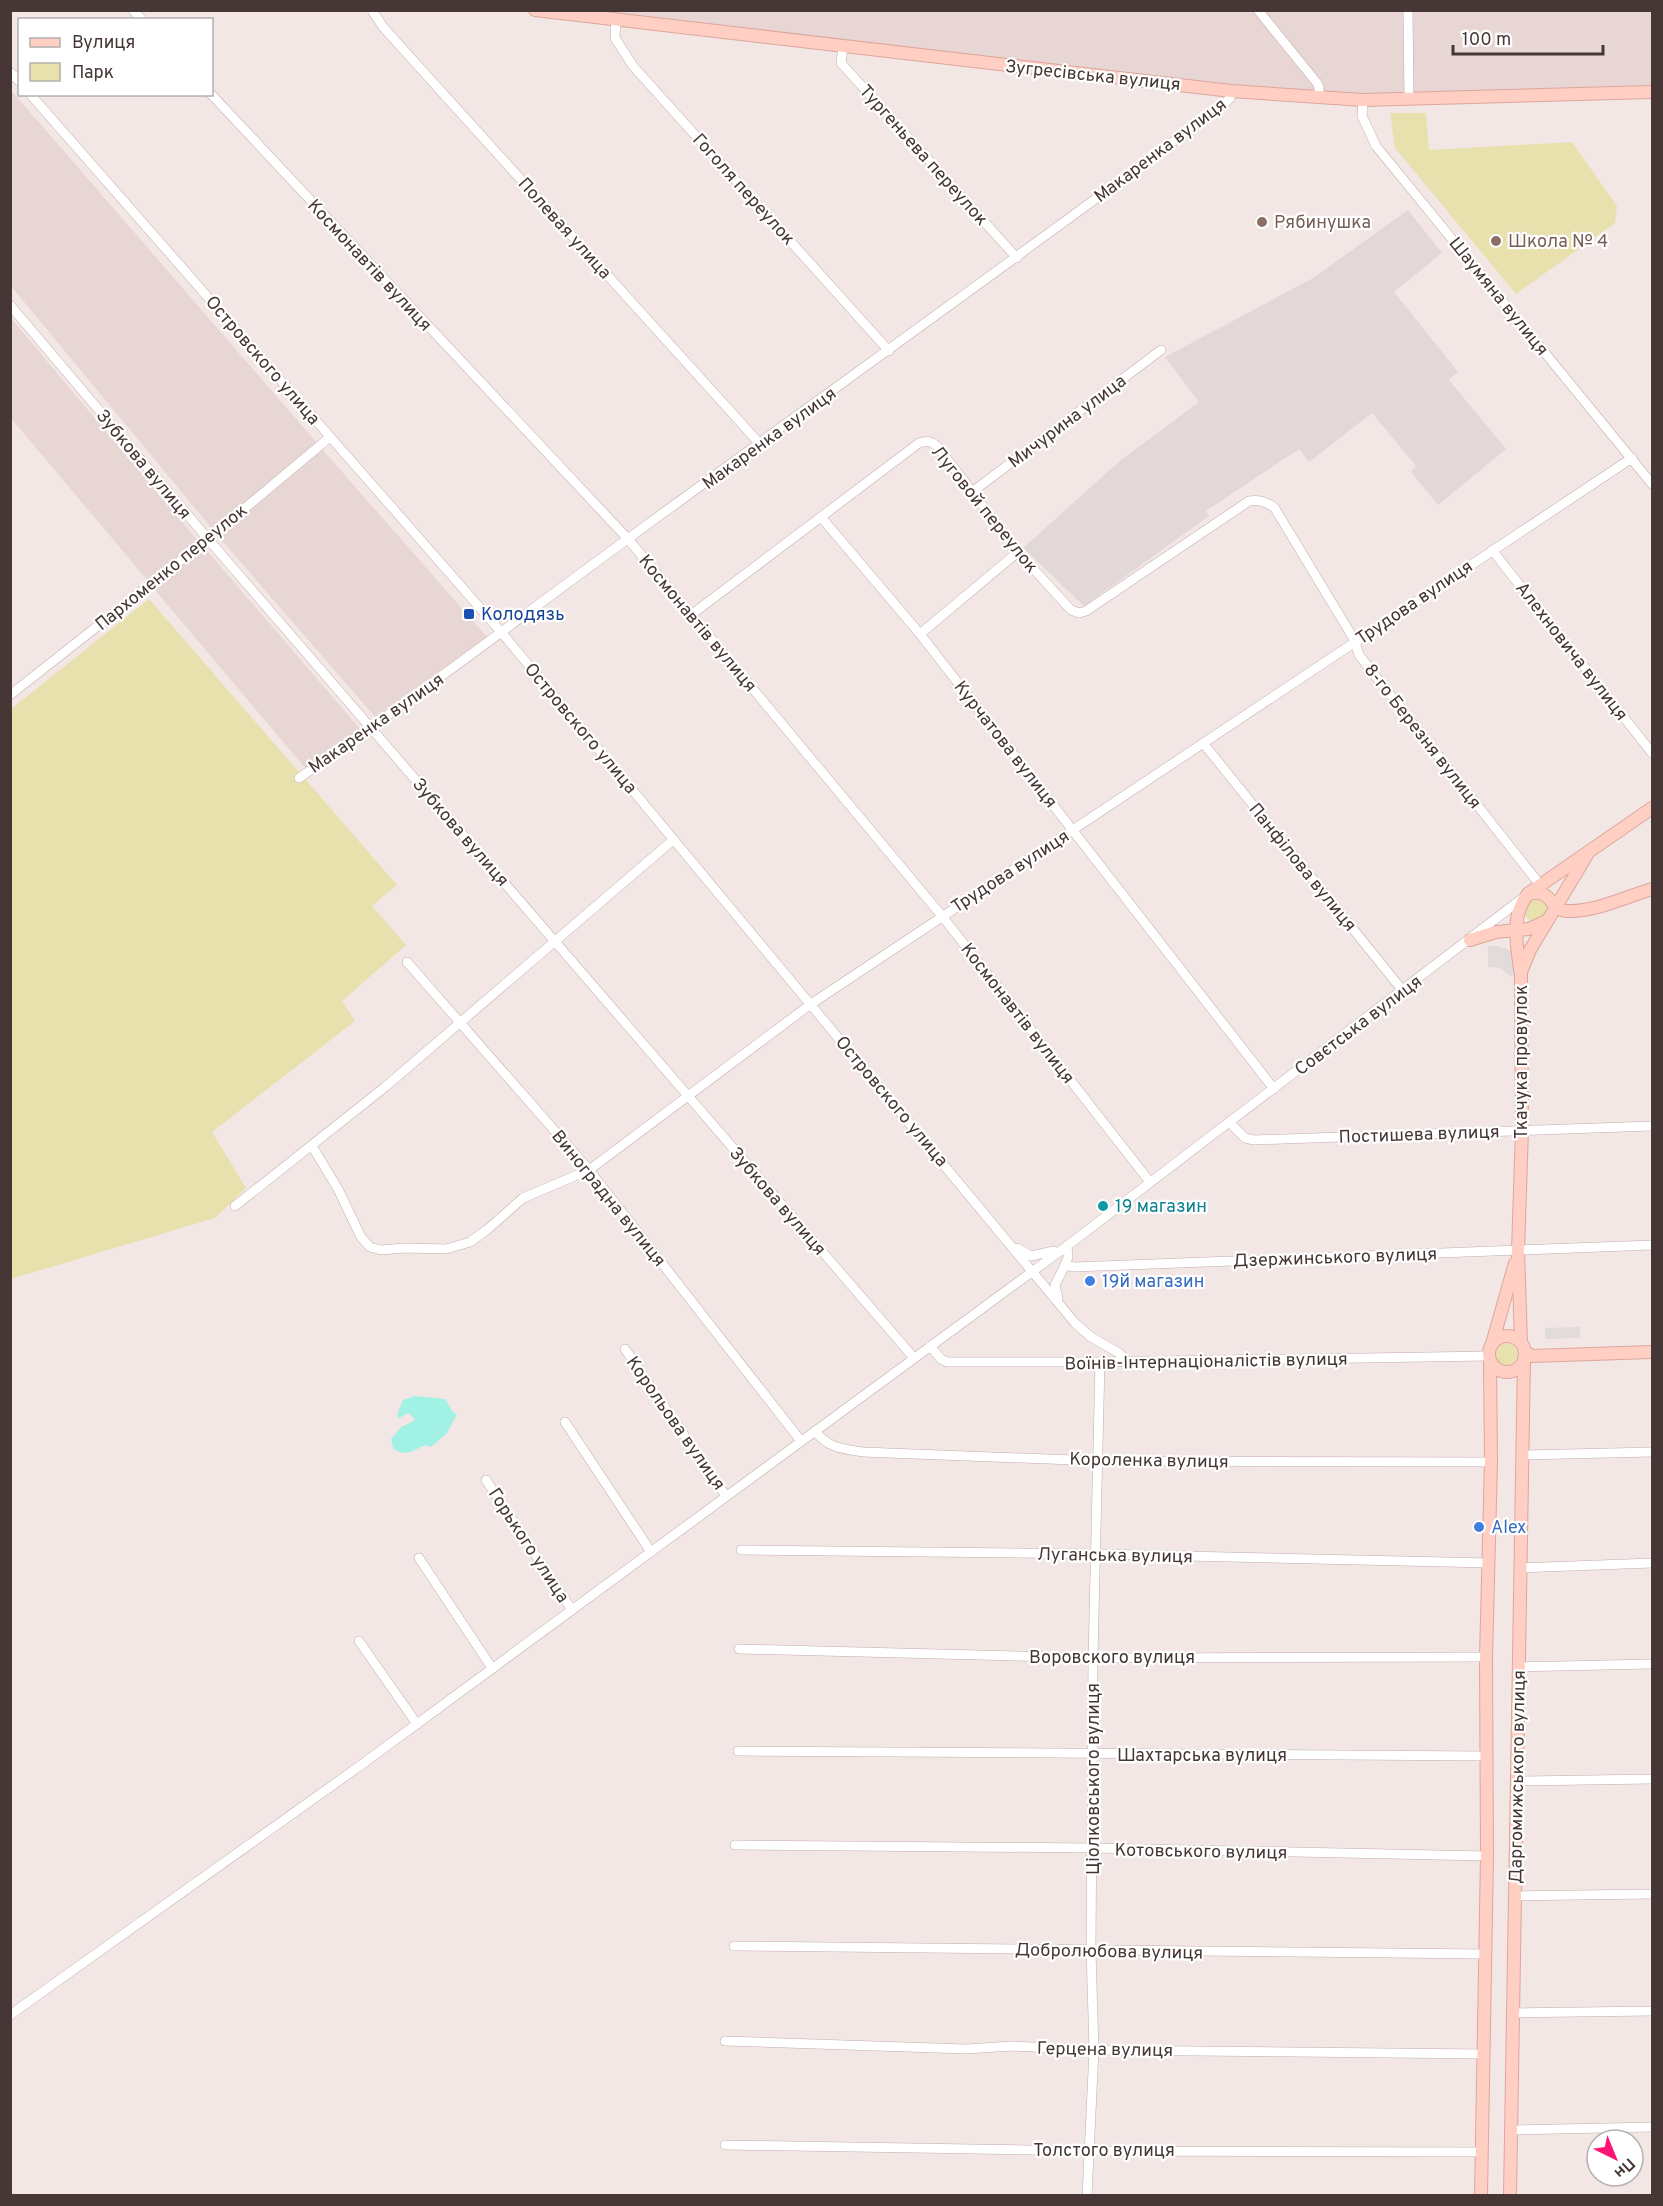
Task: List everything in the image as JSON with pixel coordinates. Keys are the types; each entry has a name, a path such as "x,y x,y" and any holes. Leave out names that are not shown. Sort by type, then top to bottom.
{"street":[{"name":"Полевая улица","path":"372,10 391,36 760,444"},
{"name":"Зугресівська вулиця","path":"535,10 1231,91 1319,98 1363,100 1653,92"},
{"path":"1258,10 1317,83 1319,98"},
{"path":"1408,10 1409,99"},
{"name":"Гоголя переулок","path":"616,20 615,38 633,66 889,351"},
{"name":"Тургеньева переулок","path":"843,47 841,63 1017,258"},
{"name":"Макаренка вулиця","path":"298,778 371,728 1017,258 1224,104 1230,98 1231,91"},
{"name":"Островского улица","path":"32,96 502,633 1060,1304 1091,1338 1119,1353 1128,1362"},
{"name":"Космонавтів вулиця","path":"213,96 628,539 942,916 1150,1182"},
{"name":"Шаумяна вулиця","path":"1363,100 1362,116 1376,146 1653,483"},
{"name":"Зубкова вулиця","path":"10,305 208,539 914,1358"},
{"name":"Мичурина улица","path":"972,492 1161,350"},
{"name":"Пархоменко переулок","path":"10,695 208,539 330,437"},
{"name":"Луговой переулок","path":"691,615 924,441 938,447 1018,552 1071,610 1078,613 1086,611 1161,560"},
{"name":"Трудова вулиця","path":"312,1146 338,1189 361,1237 370,1247 381,1250 446,1249 470,1242 523,1198 589,1170 811,1004 1632,458"},
{"name":"8-го Березня вулиця","path":"1161,560 1249,501 1263,501 1274,507 1355,642 1359,655 1541,886"},
{"name":"Курчатова вулиця","path":"820,517 920,634 1274,1089"},
{"name":"Алехновича вулиця","path":"1492,550 1653,753"},
{"path":"920,634 1018,552"},
{"name":"Панфілова вулиця","path":"1203,743 1403,991"},
{"name":"Совєтська вулиця","path":"10,2015 417,1724 1068,1246 1528,894 1653,808"},
{"path":"235,1206 312,1146 460,1023 673,840"},
{"name":"Ткачука провулок","path":"1518,1250 1522,1130 1521,972 1530,950 1587,855"},
{"path":"1521,972 1516,930 1518,909 1528,894 1537,892 1545,894 1561,910 1578,910 1653,889"},
{"path":"1470,940 1497,932 1538,927 1547,921"},
{"name":"Виноградна вулиця","path":"406,962 589,1170 801,1441"},
{"name":"Постишева вулиця","path":"1229,1122 1238,1133 1254,1140 1653,1126"},
{"path":"1006,1240 1031,1256 1042,1255 1068,1246 1068,1257 1055,1285 1060,1304"},
{"name":"Дзержинського вулиця","path":"1065,1265 1079,1267 1653,1245"},
{"name":"Даргомижського вулиця","path":"1510,2196 1523,1350 1518,1250"},
{"name":"Даргомижського вулиця","path":"1481,2196 1487,1856 1486,1657 1491,1462 1490,1354 1518,1250"},
{"path":"1523,1350 1518,1367 1508,1371 1498,1369 1490,1354 1496,1340 1506,1336 1517,1339 1523,1350 1531,1356 1653,1352"},
{"name":"Воїнів-Інтернаціоналістів вулиця","path":"930,1346 941,1359 947,1362 1128,1362 1490,1354"},
{"name":"Корольова вулиця","path":"625,1349 726,1496"},
{"name":"Ціолковського вулиця","path":"1087,2196 1094,2050 1091,1951 1100,1362"},
{"path":"565,1422 651,1552"},
{"name":"Короленка вулиця","path":"815,1431 822,1440 836,1448 863,1452 1099,1461 1491,1462"},
{"path":"1522,1455 1653,1452"},
{"name":"Горького улица","path":"486,1480 572,1610"},
{"name":"Луганська вулиця","path":"741,1550 1096,1554 1489,1563"},
{"path":"419,1558 492,1668"},
{"path":"1520,1568 1653,1563"},
{"path":"359,1641 417,1724"},
{"name":"Воровского вулиця","path":"739,1649 1094,1658 1486,1657"},
{"path":"1518,1667 1653,1664"},
{"name":"Шахтарська вулиця","path":"738,1751 1486,1756"},
{"path":"1517,1780 1653,1779"},
{"name":"Котовського вулиця","path":"735,1845 1092,1848 1487,1856"},
{"path":"1515,1896 1653,1894"},
{"name":"Добролюбова вулиця","path":"734,1946 1485,1954"},
{"path":"1512,2013 1653,2011"},
{"name":"Герцена вулиця","path":"725,2041 966,2049 1012,2046 1094,2050 1484,2055"},
{"path":"1511,2130 1653,2127"},
{"name":"Толстого вулиця","path":"725,2145 1088,2151 1482,2152"}],"shaded area":[{"path":"573,11 1652,11 1652,91 1554,89 1363,96 1175,79"},
{"path":"10,89 317,443 213,530 11,286"},
{"path":"1408,210 1442,253 1394,292 1458,372 1449,380 1506,449 1438,505 1411,472 1416,466 1372,413 1309,462 1299,449 1206,511 1209,516 1084,606 1023,548 1121,460 1199,402 1165,357 1313,278"},
{"path":"10,317 197,540 148,581 11,418"},
{"path":"322,449 487,637 375,717 218,536"},
{"path":"204,547 360,729 306,769 154,589"},
{"path":"1488,946 1499,946 1512,951 1516,977 1510,976 1500,968 1488,967"},
{"path":"1580,1327 1580,1338 1545,1339 1545,1328"}],"green space":[{"path":"1390,113 1426,113 1429,150 1572,142 1617,206 1615,223 1516,294 1395,148"},
{"path":"149,599 397,885 372,906 406,945 342,1001 355,1021 212,1132 246,1188 215,1218 11,1279 11,709"},
{"path":"1536,898 1544,902 1548,910 1544,918 1536,922 1528,918 1524,910 1528,902"},
{"path":"1506,1343 1514,1346 1517,1354 1514,1362 1506,1365 1498,1362 1495,1354 1498,1346"}],"water":[{"path":"415,1396 445,1399 453,1412 457,1414 447,1433 431,1447 426,1445 406,1453 393,1448 391,1439 401,1427 414,1421 415,1419 408,1413 399,1418 397,1415 403,1400"}],"place":[{"name":"Рябинушка","path":"1262,222"},
{"name":"Школа № 4","path":"1496,241"},
{"name":"Колодязь","path":"469,614"},
{"name":"19 магазин","path":"1103,1206"},
{"name":"19й магазин","path":"1090,1281"},
{"name":"Alex","path":"1479,1527"}]}
